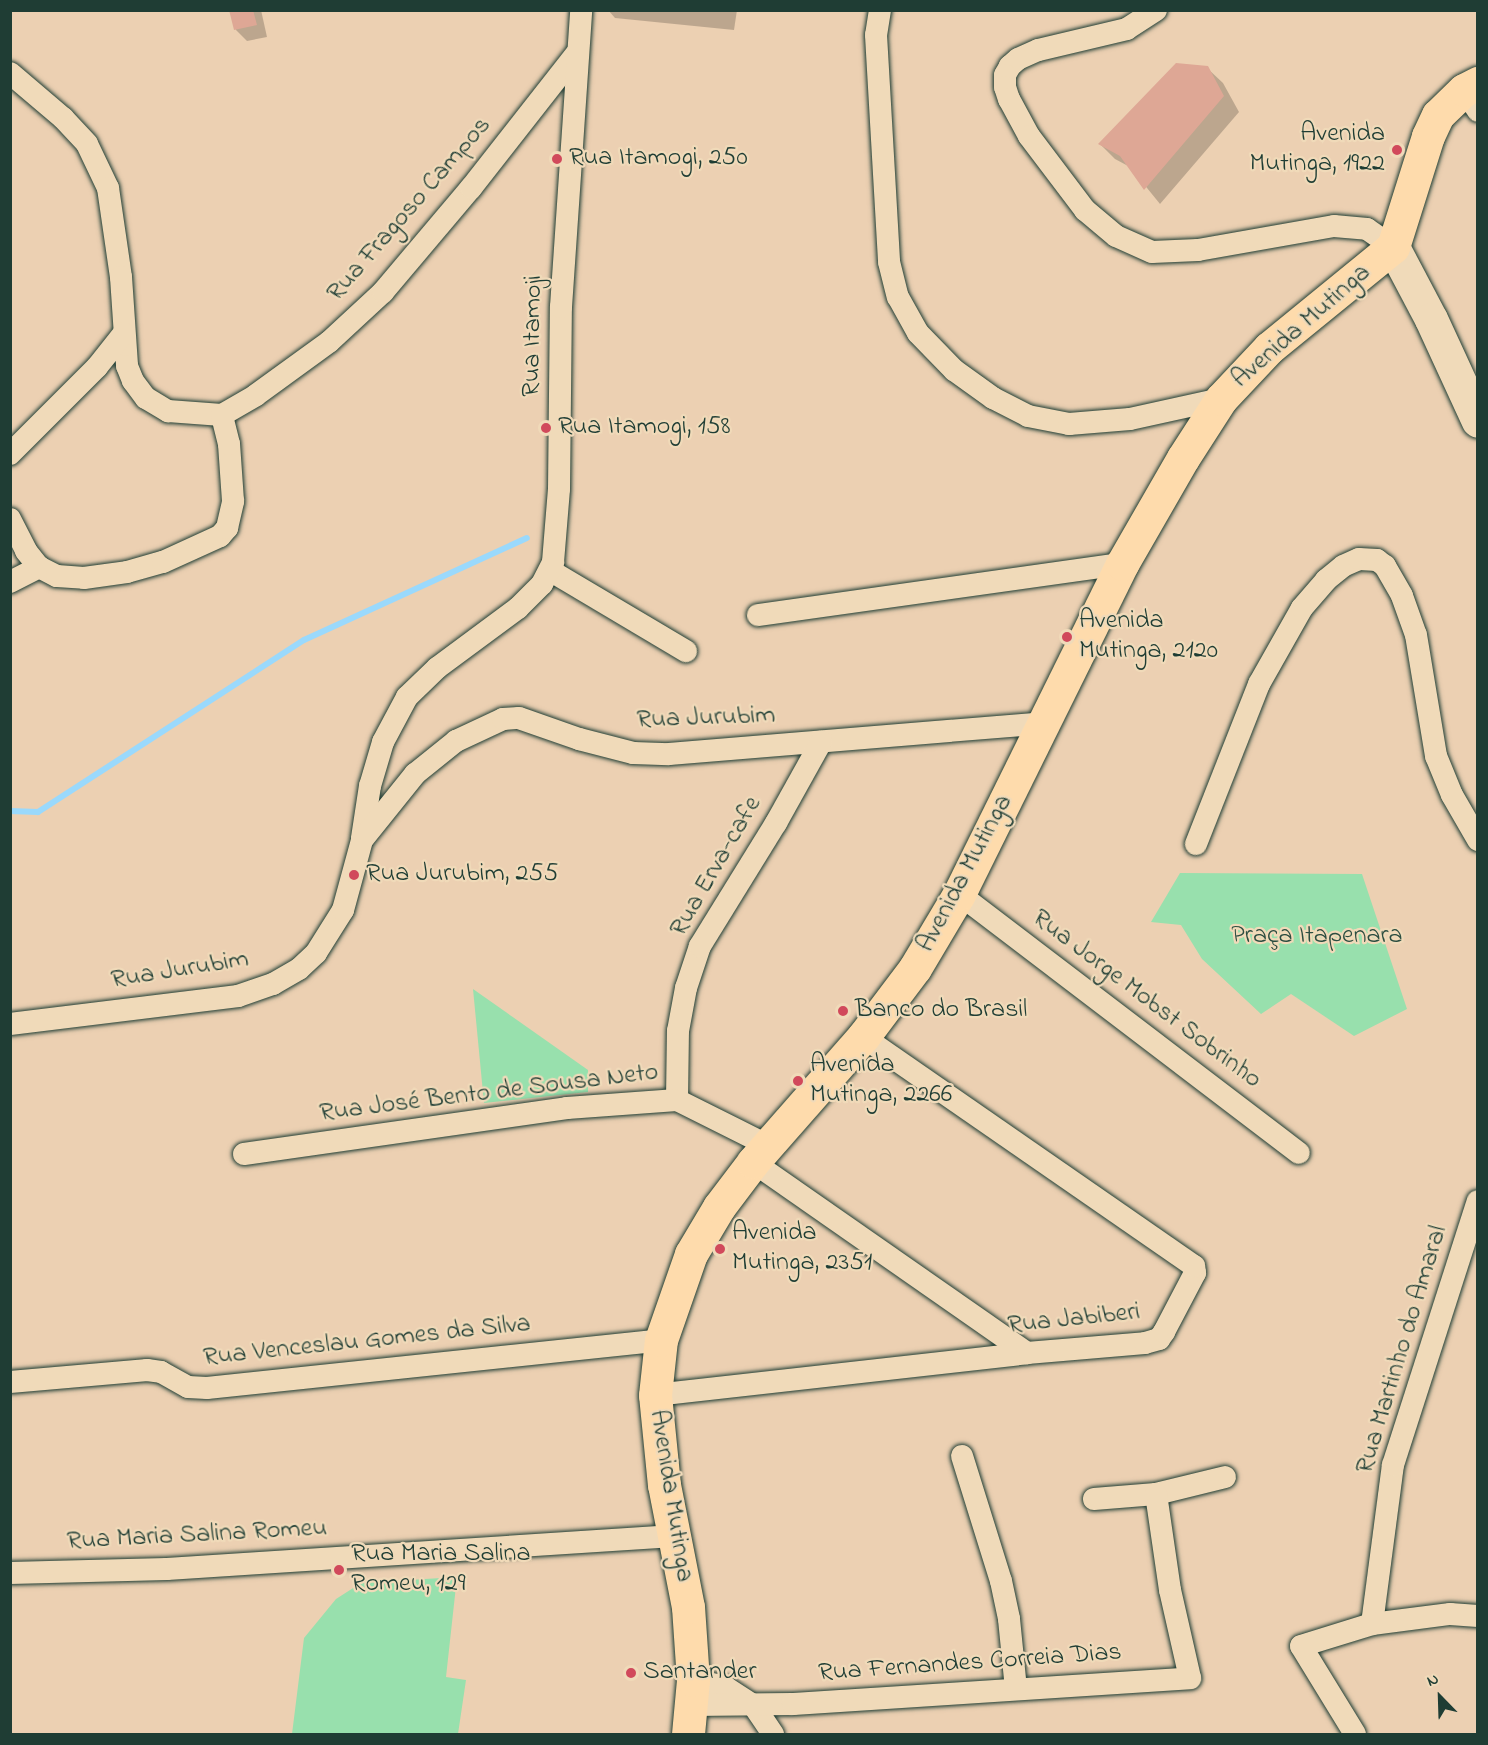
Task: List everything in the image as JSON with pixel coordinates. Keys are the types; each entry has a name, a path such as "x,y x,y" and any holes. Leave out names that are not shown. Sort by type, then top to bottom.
{"main road":[{"name":"Avenida Mutinga","path":"691,1707 688,1607 664,1485 655,1395 661,1340 691,1254 719,1206 760,1154 863,1036 915,968 959,894 1122,564 1182,458 1221,399 1269,348 1393,247 1428,136 1438,116 1473,95"},
{"path":"1393,247 1431,319 1478,421"}],"street":[{"name":"Rua Itamoji","path":"551,572 558,533 561,307 581,10"},
{"path":"880,10 876,35 889,262 898,297 918,333 954,370 993,398 1028,416 1069,424 1120,420 1221,399"},
{"path":"1156,10 1127,29 1038,50 1018,59 1005,75 1005,87 1009,99 1029,136 1085,210 1116,236 1152,252 1198,250 1334,226 1367,229 1393,247"},
{"name":"Rua Fragoso Campos","path":"222,415 256,395 329,342 383,292 471,188 578,53"},
{"path":"10,73 63,118 87,144 99,167 108,188 121,277 127,366 133,381 146,398 168,411 222,415 230,452 233,501 230,519 220,536 163,562 127,572 75,577 57,576 39,567 26,551 10,519"},
{"path":"10,454 90,375 124,333"},
{"path":"1196,844 1231,749 1269,665 1302,608 1326,580 1342,566 1359,559 1377,561 1385,566 1402,596 1416,635 1436,756 1452,795 1478,840"},
{"path":"758,615 1122,564"},
{"path":"10,582 39,567"},
{"path":"362,840 370,786 383,742 407,697 437,668 518,608 551,572 686,651"},
{"name":"Rua Jurubim","path":"10,1024 238,996 273,984 299,969 316,953 343,910 362,840 415,774 456,741 503,719 519,718 579,739 633,753 669,754 1044,723"},
{"name":"Rua Erva-cafe","path":"677,1100 678,1031 686,988 700,946 776,823 821,742"},
{"name":"Rua Jorge Mobst Sobrinho","path":"959,894 1299,1152"},
{"name":"Rua Jabiberi","path":"655,1395 1027,1353 1145,1344 1159,1339 1195,1273 1190,1264 863,1036"},
{"name":"Rua José Bento de Sousa Neto","path":"244,1154 567,1108 677,1100 760,1154 1027,1353"},
{"name":"Rua Martinho do Amaral","path":"1372,1624 1393,1465 1478,1200"},
{"name":"Rua Venceslau Gomes da Silva","path":"10,1382 147,1370 161,1372 188,1387 207,1388 661,1340"},
{"path":"962,1456 1002,1581 1009,1619 1016,1689"},
{"path":"1094,1499 1156,1494 1225,1477"},
{"name":"Rua Fernandes Correia Dias","path":"754,1706 1190,1678 1170,1590 1156,1494"},
{"name":"Rua Maria Salina Romeu","path":"10,1573 167,1569 675,1536"},
{"path":"1355,1734 1301,1646 1372,1624 1450,1614 1478,1616"},
{"path":"691,1707 725,1687 754,1706 773,1734"}],"green space":[{"name":"Praça Itapenara","path":"1180,873 1362,874 1407,1009 1354,1036 1291,994 1261,1014 1202,959 1181,925 1151,922"},
{"path":"473,989 588,1070 588,1092 484,1103"},
{"path":"457,1577 446,1677 466,1680 458,1734 292,1734 304,1638 336,1599 361,1583"}],"building":[{"path":"229,10 253,10 257,25 234,30"},
{"path":"1176,63 1208,66 1224,96 1144,190 1120,156 1098,144"}],"waterway":[{"path":"10,811 38,812 304,640 527,538"}],"place":[{"name":"Avenida Mutinga, 1922","path":"1397,150"},
{"name":"Rua Itamogi, 250","path":"557,159"},
{"name":"Rua Itamogi, 158","path":"546,428"},
{"name":"Avenida Mutinga, 2120","path":"1067,637"},
{"name":"Rua Jurubim, 255","path":"354,875"},
{"name":"Banco do Brasil","path":"843,1011"},
{"name":"Avenida Mutinga, 2266","path":"798,1081"},
{"name":"Avenida Mutinga, 2351","path":"720,1249"},
{"name":"Rua Maria Salina Romeu, 129","path":"339,1570"},
{"name":"Santander","path":"631,1673"}]}
